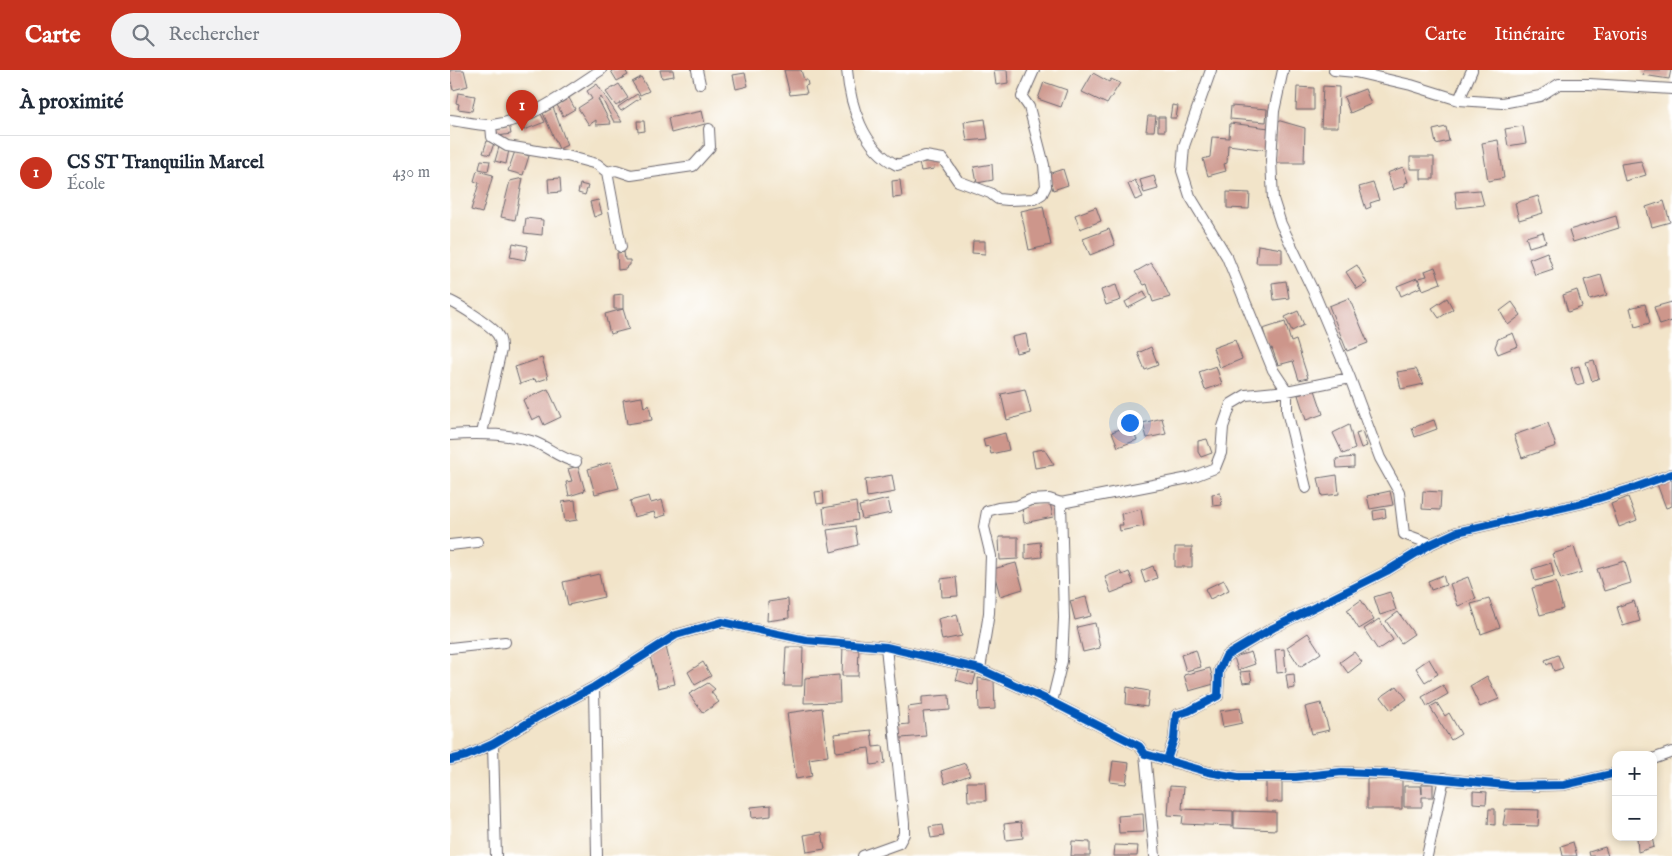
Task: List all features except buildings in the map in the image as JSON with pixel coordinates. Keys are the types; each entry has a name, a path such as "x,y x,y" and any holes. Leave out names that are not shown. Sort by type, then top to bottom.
{"street":[{"path":"450,120 491,125 521,117 543,107 601,70"},
{"path":"697,70 700,84"},
{"path":"847,70 853,101 861,126 872,146 886,160 897,166 925,156 942,159 958,181 990,193 998,199 1008,200 1034,199 1042,194 1046,186 1044,166 1037,135 1029,107 1022,97 1034,70"},
{"path":"1211,70 1184,146 1182,171 1190,196 1227,257 1274,370 1287,390 1287,411 1306,488"},
{"path":"1283,70 1274,121 1271,160 1273,199 1281,224 1315,295 1350,378 1380,458 1399,492 1404,534 1431,544"},
{"path":"1334,70 1355,71 1411,85 1459,100 1502,103 1540,96 1559,84 1672,89"},
{"path":"1459,100 1472,70"},
{"path":"491,125 492,137 507,146 567,156 597,164 607,172 620,247"},
{"path":"607,172 616,170 631,175 693,166 710,147 709,129"},
{"path":"450,301 497,333 501,341 501,350 482,433"},
{"path":"980,669 989,613 991,556 984,527 986,511 1017,506 1030,500 1049,499 1061,503 1189,478 1215,468 1221,454 1223,427 1231,404 1246,395 1287,390 1350,378"},
{"path":"450,435 482,433 531,441 565,460 576,462"},
{"path":"1167,760 1174,739 1176,715 1189,711 1218,696 1219,671 1226,656 1273,628 1387,571 1431,544 1457,532 1583,503 1672,474"},
{"path":"1052,702 1062,660 1064,618 1061,503"},
{"path":"450,545 478,542"},
{"path":"450,760 466,756 494,744 536,718 594,687 676,635 722,622 806,640 886,648 980,669 1052,702 1139,746 1145,754 1155,856"},
{"path":"450,648 505,642"},
{"path":"863,856 899,843 904,834 886,648"},
{"path":"594,687 597,856"},
{"path":"494,744 496,856"},
{"path":"1657,758 1672,752"},
{"path":"1145,754 1208,772 1238,777 1296,777 1342,772 1444,778 1516,786 1564,785 1612,775"},
{"path":"1428,856 1444,778"}],"cycle path":[{"path":"1167,760 1174,739 1176,715 1189,711 1218,696 1219,671 1226,656 1273,628 1387,571 1431,544 1457,532 1583,503 1672,474"},
{"path":"450,760 466,756 493,744 536,718 594,687 676,635 722,622 806,640 886,647 980,669 1052,702 1139,746 1145,754 1208,772 1238,777 1296,777 1342,772 1391,774 1516,786 1564,785 1612,774"}],"place":[{"name":"CS ST Tranquilin Marcel","path":"522,131"}]}
